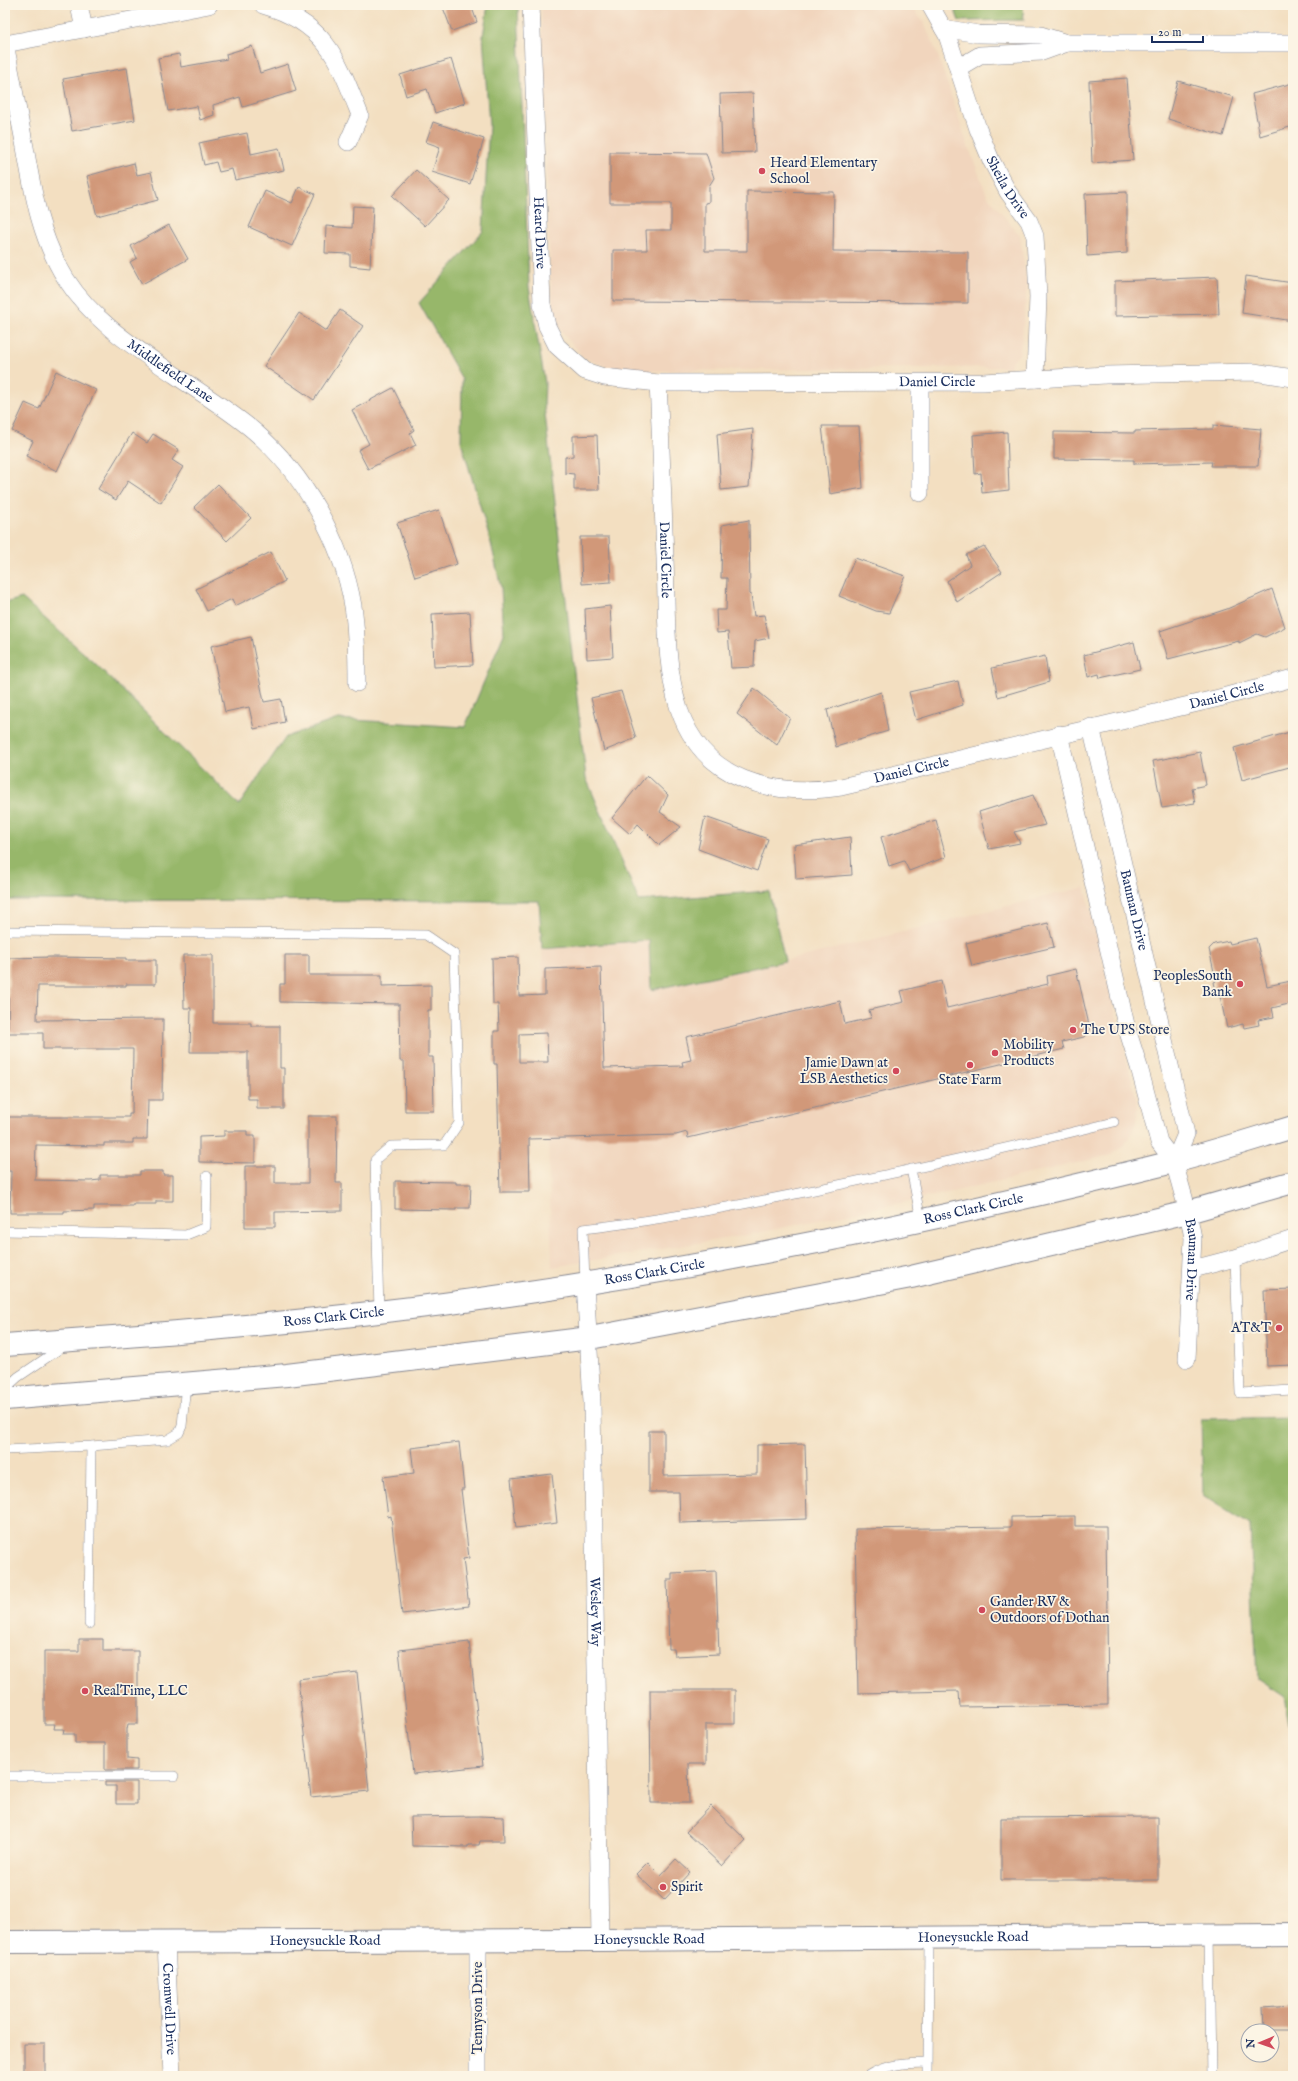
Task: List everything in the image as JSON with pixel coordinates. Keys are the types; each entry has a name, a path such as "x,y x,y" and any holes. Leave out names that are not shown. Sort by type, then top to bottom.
{"main road":[{"name":"Ross Clark Circle","path":"5,1345 162,1333 379,1312 585,1283 816,1242 920,1220 1174,1162 1293,1128"},
{"path":"5,1398 287,1375 590,1338 912,1277 1188,1212 1293,1182"},
{"name":"Honeysuckle Road","path":"5,1942 600,1940 1293,1935"}],"street":[{"path":"79,5 84,29"},
{"path":"5,44 209,5"},
{"path":"263,5 295,18 321,37 333,52 343,71 360,114 348,142"},
{"name":"Heard Drive","path":"531,5 542,304 547,326 557,346 585,370 604,377 658,383"},
{"name":"Sheila Drive","path":"930,5 943,28 978,129 993,165 1008,192 1029,221 1035,236 1038,297 1035,379"},
{"path":"943,28 978,34 1041,35 1067,43 1293,43"},
{"path":"958,68 980,55 1042,52 1067,43"},
{"name":"Middlefield Lane","path":"5,44 40,222 54,258 81,300 105,325 116,335 254,431 286,464 306,491 331,537 348,584 353,607 356,641 357,683"},
{"name":"Daniel Circle","path":"1293,378 1254,372 1106,374 1035,379 920,382 658,383 672,675 680,710 696,741 719,764 730,772 759,786 789,790 820,790 1219,698 1293,678"},
{"path":"920,382 920,493"},
{"name":"Bauman Drive","path":"1091,727 1186,1134 1174,1162"},
{"name":"Bauman Drive","path":"1059,734 1127,1029 1159,1142 1174,1162 1188,1212 1193,1238 1193,1270 1187,1359"},
{"path":"1193,1270 1293,1239"},
{"name":"Wesley Way","path":"585,1283 590,1338 600,1940"},
{"name":"Tennyson Drive","path":"478,1940 478,2076"},
{"name":"Cromwell Drive","path":"166,1942 172,2076"}],"lane":[{"path":"5,931 426,936 454,954 459,1124 444,1145 391,1146 375,1160 379,1312"},
{"path":"585,1283 584,1229 750,1203 910,1169 1114,1122"},
{"path":"910,1169 920,1220"},
{"path":"5,1231 186,1235 206,1227 207,1176"},
{"path":"1235,1258 1240,1393 1293,1390"},
{"path":"5,1389 18,1377 74,1340"},
{"path":"5,1450 157,1442 167,1440 179,1433 182,1426 186,1384"},
{"path":"89,1624 91,1446"},
{"path":"6,1776 174,1776"},
{"path":"1209,1935 1211,2076"},
{"path":"928,1937 928,2076"},
{"path":"867,2076 887,2067 901,2064 928,2063"}],"shaded area":[{"name":"Heard Elementary School","path":"541,5 910,5 924,23 937,53 968,146 987,195 1020,236 1027,287 1022,339 1019,354 1012,361 1010,367 643,371 609,368 583,357 561,331 553,308 550,272"},
{"path":"1085,887 1138,1106 1132,1134 1123,1147 1111,1155 938,1195 747,1235 552,1267 542,950 649,940 652,990 785,961"}],"green space":[{"path":"488,5 518,5 529,287 545,383 544,405 586,778 639,901 769,891 785,961 651,990 649,940 542,949 539,901 5,900 5,603 22,598 97,665 239,805 286,737 338,719 465,727 504,634 501,588 491,543 461,441 462,379 419,303 483,231 489,125 483,36"},
{"path":"953,5 1023,5 1024,20 959,21"},
{"path":"1293,1417 1293,1748 1284,1697 1257,1679 1250,1525 1203,1495 1201,1419"}],"building":[{"path":"442,5 471,5 477,22 452,31"},
{"path":"252,46 260,73 288,64 296,91 243,107 240,97 213,105 214,115 200,120 197,106 168,111 158,58 179,54 181,67 227,59 226,54"},
{"path":"451,59 465,103 435,113 427,89 406,96 400,75"},
{"path":"127,68 135,120 72,131 63,79"},
{"path":"1127,78 1133,160 1092,163 1089,81"},
{"path":"1178,81 1234,97 1223,136 1168,119"},
{"path":"1293,83 1293,126 1260,136 1252,94"},
{"path":"753,93 755,152 722,153 720,94"},
{"path":"433,122 484,139 470,184 432,172 440,147 426,142"},
{"path":"247,133 251,154 279,148 284,170 235,180 232,169 219,172 216,162 204,165 199,143"},
{"path":"610,152 706,153 714,178 709,186 709,202 705,203 705,251 747,251 747,191 834,192 833,251 968,252 968,303 613,301 613,250 647,250 646,230 671,230 671,203 610,203"},
{"path":"134,163 137,175 151,172 158,200 97,216 87,176"},
{"path":"416,170 449,200 425,226 392,196"},
{"path":"299,187 315,194 292,246 249,227 265,191 292,203"},
{"path":"1127,192 1127,253 1087,256 1085,194"},
{"path":"353,206 373,207 370,268 350,266 350,254 325,253 326,226 352,228"},
{"path":"169,225 188,259 142,284 130,262 137,258 131,246"},
{"path":"1246,276 1293,283 1293,321 1242,313"},
{"path":"1217,277 1219,314 1115,316 1115,281"},
{"path":"340,310 363,326 314,400 264,366 299,313 326,331"},
{"path":"56,371 96,390 57,471 26,456 33,441 12,431 25,403 39,409"},
{"path":"393,388 414,430 410,433 416,445 368,469 358,450 369,444 352,410"},
{"path":"1213,425 1261,429 1258,466 1211,466 1212,462 1134,464 1134,460 1054,459 1054,432 1135,433 1135,431 1213,429"},
{"path":"822,426 859,426 863,488 830,494"},
{"path":"753,429 749,487 721,490 717,434"},
{"path":"1007,432 1009,490 982,493 981,473 975,474 973,435"},
{"path":"132,433 147,443 153,434 179,450 172,460 183,467 161,503 128,481 116,500 98,489"},
{"path":"597,435 599,490 574,490 574,474 565,473 565,457 573,456 573,436"},
{"path":"218,484 251,518 227,541 194,507"},
{"path":"439,510 457,564 415,577 397,523"},
{"path":"749,520 750,595 751,594 754,616 764,615 769,638 755,641 754,667 731,668 728,632 717,633 716,610 726,610 727,578 721,578 722,525"},
{"path":"580,537 609,537 611,582 582,584"},
{"path":"984,546 1002,572 957,602 947,581 970,565 966,555"},
{"path":"271,552 285,581 235,606 232,599 207,611 196,589"},
{"path":"855,558 905,576 889,613 876,611 839,596"},
{"path":"1272,589 1285,627 1265,637 1257,634 1239,643 1239,641 1168,659 1160,631 1227,609"},
{"path":"610,606 613,657 587,659 585,609"},
{"path":"470,612 473,665 434,667 432,614"},
{"path":"251,637 264,702 281,699 285,722 254,729 249,707 225,712 211,646"},
{"path":"1134,642 1140,669 1100,678 1099,674 1088,677 1084,655"},
{"path":"1045,656 1049,682 998,697 992,668"},
{"path":"958,681 963,705 916,720 909,692"},
{"path":"754,688 790,718 777,745 737,714"},
{"path":"621,691 636,738 604,751 591,698"},
{"path":"881,692 888,731 836,747 827,710"},
{"path":"1293,731 1293,766 1242,780 1234,748"},
{"path":"1200,752 1206,785 1192,788 1195,803 1162,808 1153,761"},
{"path":"647,775 668,795 660,812 681,827 659,845 638,824 630,834 612,818"},
{"path":"1033,795 1045,825 1014,832 1020,843 989,849 979,812"},
{"path":"705,817 768,839 757,871 698,849"},
{"path":"936,820 946,857 909,871 904,861 889,866 881,837"},
{"path":"850,837 852,875 796,879 794,845"},
{"path":"1048,923 1054,947 972,966 966,943"},
{"name":"PeoplesSouth Bank","path":"1256,938 1267,986 1291,981 1293,1003 1272,1008 1274,1017 1258,1020 1259,1025 1244,1028 1243,1024 1227,1028 1220,996 1217,996 1214,982 1216,981 1209,949 1214,944 1229,941 1230,944"},
{"path":"183,955 213,955 213,1023 251,1023 251,1026 280,1026 280,1068 284,1068 284,1109 257,1109 257,1099 248,1099 248,1052 190,1052 191,1008 184,1008"},
{"path":"285,955 309,955 309,975 382,975 382,986 431,985 431,1010 428,1010 428,1057 433,1057 434,1111 405,1111 404,1061 400,1061 399,1004 280,1002 280,984 285,984"},
{"path":"52,957 156,960 156,984 126,984 126,986 38,986 37,1020 163,1019 162,1100 148,1100 147,1139 133,1139 133,1143 104,1143 104,1146 36,1145 35,1180 90,1181 100,1180 100,1175 140,1175 140,1171 163,1171 163,1175 173,1175 173,1201 156,1201 156,1204 133,1204 133,1206 94,1206 94,1210 64,1211 64,1213 10,1213 11,1171 7,1171 8,1117 129,1117 129,1114 132,1114 133,1049 43,1049 43,1033 8,1033 9,958"},
{"path":"518,957 519,996 545,995 545,969 601,967 604,1068 683,1066 682,1062 691,1060 686,1037 840,1001 845,1024 871,1018 869,1010 904,1002 901,991 941,981 947,1008 1048,984 1047,976 1076,969 1090,1029 1084,1037 1062,1042 1064,1049 688,1138 687,1132 676,1135 529,1139 530,1192 500,1192 497,1064 494,1064 494,1031 499,1031 498,1004 493,1004 492,958","holes":["547,1033 548,1062 519,1062 519,1034"]},
{"path":"308,1116 337,1116 336,1183 342,1183 342,1211 275,1212 275,1227 245,1227 245,1166 275,1166 275,1183 308,1183"},
{"path":"224,1131 247,1131 247,1136 255,1136 255,1163 199,1162 199,1137 224,1136"},
{"path":"395,1181 456,1182 456,1184 471,1184 470,1208 456,1208 456,1210 395,1209"},
{"name":"AT&T","path":"1293,1289 1293,1365 1267,1366 1264,1290"},
{"path":"649,1431 664,1431 664,1476 757,1474 757,1445 805,1444 807,1519 680,1523 679,1492 649,1492"},
{"path":"459,1442 464,1489 461,1489 469,1558 463,1559 469,1606 402,1614 391,1516 388,1517 383,1477 414,1473 411,1448"},
{"path":"552,1474 557,1523 516,1528 511,1479"},
{"name":"Gander RV & Outdoors of Dothan","path":"1075,1516 1075,1526 1106,1526 1108,1705 960,1707 959,1691 858,1693 855,1529 1011,1527 1011,1517"},
{"path":"716,1571 719,1654 675,1656 674,1649 669,1649 667,1580 672,1580 672,1573"},
{"path":"79,1639 103,1639 103,1651 138,1651 138,1724 128,1724 127,1729 127,1759 137,1760 137,1770 105,1770 105,1743 75,1743 75,1734 63,1734 64,1729 54,1729 55,1724 44,1724 44,1651 79,1651"},
{"path":"469,1642 483,1766 413,1774 399,1650"},
{"path":"357,1672 369,1791 311,1797 298,1679"},
{"path":"650,1690 735,1690 735,1724 706,1724 706,1764 688,1764 689,1803 651,1803"},
{"path":"105,1782 137,1782 137,1804 116,1804 116,1786 105,1786"},
{"path":"711,1806 746,1840 722,1866 686,1832"},
{"path":"411,1817 503,1817 504,1841 480,1841 479,1845 468,1845 468,1847 412,1846"},
{"path":"1158,1817 1158,1880 1001,1880 1001,1818"},
{"name":"Spirit","path":"676,1859 690,1872 664,1900 636,1874 648,1862 661,1875"},
{"path":"1293,2006 1293,2031 1280,2031 1280,2023 1263,2023 1262,2008"},
{"path":"24,2044 45,2044 45,2076 24,2076"}],"place":[{"name":"Heard Elementary School","path":"762,171"},
{"name":"PeoplesSouth Bank","path":"1240,984"},
{"name":"The UPS Store","path":"1073,1030"},
{"name":"Mobility Products","path":"995,1053"},
{"name":"State Farm","path":"970,1065"},
{"name":"Jamie Dawn at LSB Aesthetics","path":"896,1071"},
{"name":"AT&T","path":"1279,1328"},
{"name":"Gander RV & Outdoors of Dothan","path":"982,1610"},
{"name":"RealTime, LLC","path":"85,1691"},
{"name":"Spirit","path":"663,1887"}]}
